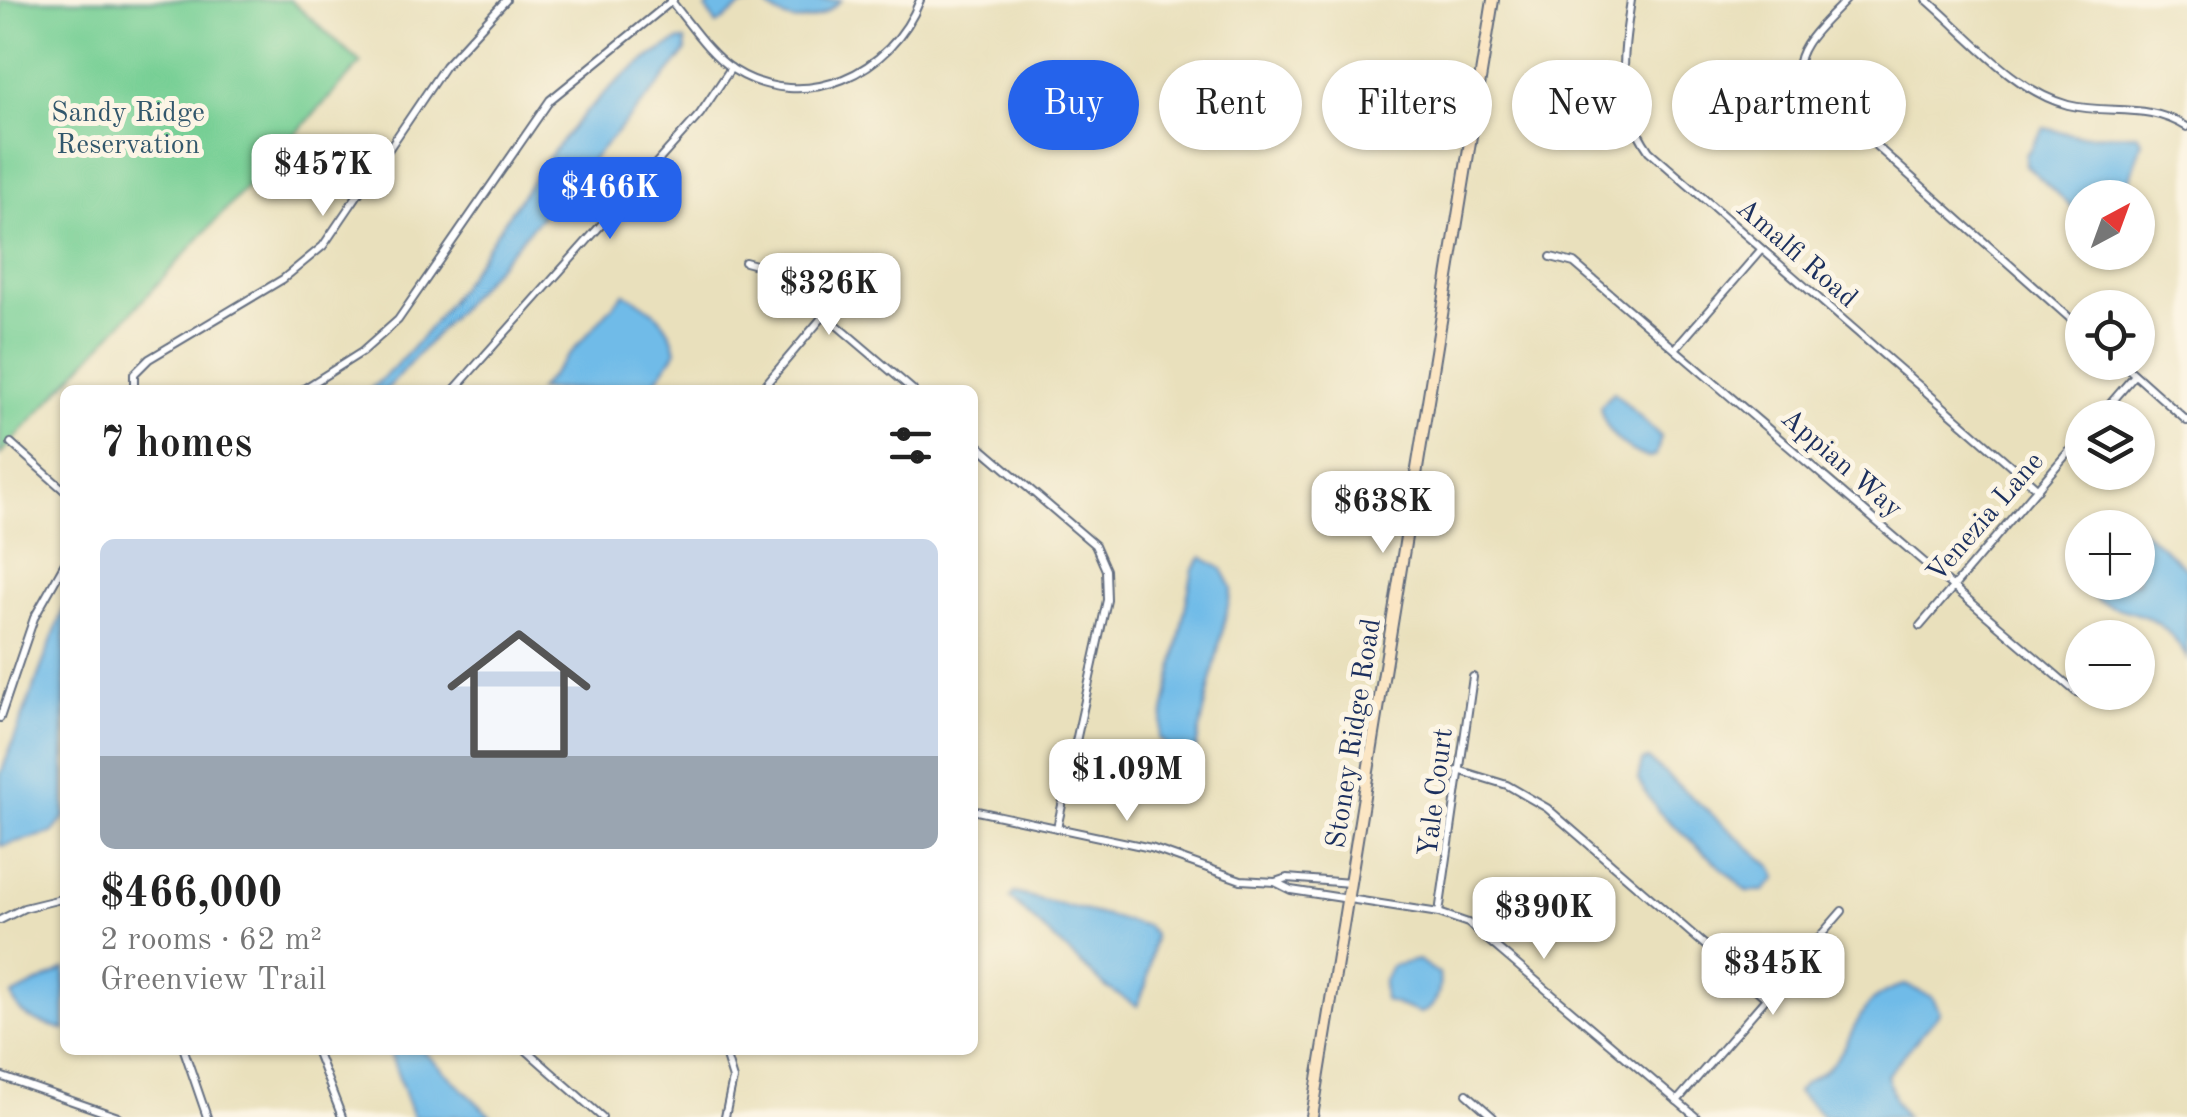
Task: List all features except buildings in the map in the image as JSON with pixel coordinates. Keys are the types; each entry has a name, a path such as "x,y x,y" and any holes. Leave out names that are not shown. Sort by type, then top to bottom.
{"street":[{"path":"134,385 134,374 149,359 283,279 323,246 445,66 506,0"},
{"path":"310,385 362,352 398,320 550,100 671,0 732,68 787,88 838,83 880,57 906,26 920,0"},
{"name":"Stoney Ridge Road","path":"1312,1117 1493,0"},
{"name":"Amalfi Road","path":"1631,0 1622,85 1635,128 1655,158 2038,488"},
{"path":"1846,0 1800,54 1797,70 1801,79 2065,314"},
{"path":"1927,0 2042,94 2080,107 2150,110 2187,127"},
{"path":"458,385 683,134 732,68"},
{"path":"1676,349 1760,250"},
{"name":"Appian Way","path":"1551,256 1574,263 2065,683"},
{"path":"746,262 771,269 908,385"},
{"path":"765,385 869,262"},
{"path":"2113,400 2131,380"},
{"path":"2141,380 2187,421"},
{"path":"11,443 60,487"},
{"path":"978,445 1089,539 1106,570 1106,600 1057,828"},
{"name":"Venezia Lane","path":"1920,626 2065,456"},
{"path":"0,718 3,699 34,618 60,572"},
{"name":"Yale Court","path":"1439,913 1472,677"},
{"path":"1458,770 1506,784 1547,808 1766,998"},
{"path":"978,811 1151,848 1240,880 1275,882 1287,878 1351,884"},
{"path":"1275,882 1282,888 1439,913 1483,933 1696,1117"},
{"path":"0,920 24,908 60,899"},
{"path":"1677,1101 1842,911"},
{"path":"186,1055 207,1117"},
{"path":"318,1055 342,1117"},
{"path":"532,1055 602,1117"},
{"path":"726,1055 734,1079 726,1117"},
{"path":"0,1076 118,1117"},
{"path":"1468,1094 1494,1117"}],"green space":[{"name":"Sandy Ridge Reservation","path":"0,0 290,0 361,63 64,385 60,385 60,390 0,455"}],"water":[{"path":"713,0 841,0 821,15 802,20 782,17 763,2 741,7 717,25 706,9"},
{"path":"680,40 685,41 686,51 659,85 390,385 374,385 411,350 448,304 551,155 588,110 631,71"},
{"path":"2044,128 2076,135 2137,134 2142,141 2129,180 2065,180 2065,201 2026,165 2026,155"},
{"path":"624,293 658,316 676,351 653,385 542,385"},
{"path":"1614,392 1661,437 1656,455 1649,458 1631,450 1611,433 1600,407"},
{"path":"2155,541 2187,569 2187,658 2155,620 2098,600 2155,600"},
{"path":"1202,557 1222,569 1232,588 1195,752 1191,759 1182,759 1159,738 1193,569"},
{"path":"60,618 60,823 52,833 0,846 0,776"},
{"path":"1648,759 1772,867 1777,878 1764,891 1747,891 1658,811 1638,780 1642,761"},
{"path":"1014,893 1147,926 1154,935 1146,985 1137,1006 1106,987 1010,898"},
{"path":"1418,960 1439,974 1434,1003 1420,1013 1384,1000 1383,982 1391,966"},
{"path":"60,972 60,1028 33,1020 21,1011 12,996"},
{"path":"1905,985 1932,997 1940,1012 1887,1075 1895,1101 1906,1117 1824,1117 1797,1092 1828,1068 1875,999"},
{"path":"391,1055 427,1055 492,1117 413,1117"}]}
